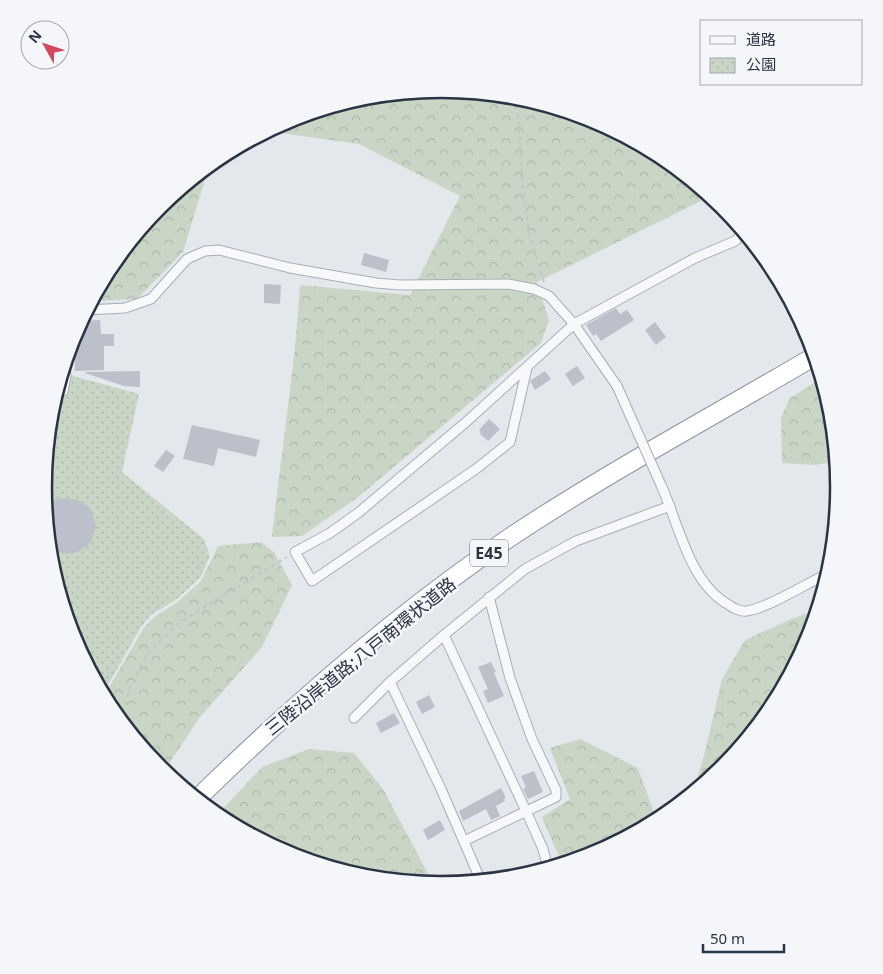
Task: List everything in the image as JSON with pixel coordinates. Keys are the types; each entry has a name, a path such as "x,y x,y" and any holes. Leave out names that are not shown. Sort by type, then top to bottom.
{"highway":[{"name":"三陸沿岸道路;八戸南環状道路","path":"202,794 255,742 317,686 438,589 515,534 586,490 809,360"}],"street":[{"path":"526,368 510,442 476,469 312,581 296,552 330,533 358,512 465,423 574,324 695,258 735,241 739,237"},
{"path":"96,310 124,308 151,299 187,259 205,250 219,250 290,268 376,283 400,285 508,284 534,289 549,296 574,324 616,386 661,485 692,563 702,580 717,598 733,608 746,612 765,605 819,578"},
{"path":"354,718 390,682 489,597 525,569 576,541 670,506"},
{"path":"464,841 556,797 556,790 532,739 510,678 489,597"},
{"path":"444,635 526,811 546,862"},
{"path":"390,682 478,874"}],"path":[{"path":"518,105 522,177 529,232 549,296"},
{"path":"124,711 130,687 146,656 180,622 296,552"}],"green space":[{"path":"442,98 492,101 542,111 614,138 658,164 703,200 537,282 549,320 541,343 357,498 302,536 272,537 291,380 300,285 410,295 460,196 359,144 281,133 341,111 391,101"},
{"path":"205,178 183,252 137,299 101,301 118,271 149,231 166,212"},
{"path":"69,375 139,394 122,472 204,539 210,556 200,578 177,599 151,615 141,627 108,686 82,636 73,612 60,563 56,538 52,487 53,462 60,411"},
{"path":"816,382 823,411 830,463 813,465 782,463 781,418 790,398"},
{"path":"261,542 274,552 292,585 262,647 200,717 169,764 133,724 109,688 143,629 153,618 180,600 201,581 218,546"},
{"path":"810,612 790,659 765,703 734,743 717,762 696,780 722,679 745,640"},
{"path":"580,739 638,768 654,813 614,836 559,857 542,817 570,799 550,748"},
{"path":"309,749 354,753 383,789 428,875 366,869 316,855 269,836 223,809 262,767"}],"building":[{"path":"364,253 389,260 386,272 361,265"},
{"path":"264,284 281,285 280,304 264,303"},
{"path":"616,308 620,314 627,310 634,320 601,341 596,334 593,336 586,325"},
{"path":"100,320 101,334 114,334 114,346 104,346 104,370 75,371 75,358 90,321"},
{"path":"655,322 666,337 656,345 645,330"},
{"path":"577,366 585,378 573,386 565,374"},
{"path":"140,371 140,387 124,386 85,373 85,372"},
{"path":"545,371 551,379 535,390 530,381"},
{"path":"489,419 500,429 488,441 480,434 479,430"},
{"path":"192,425 260,440 256,457 218,448 214,466 183,459"},
{"path":"166,450 175,456 163,472 154,466"},
{"path":"57,499 78,500 89,507 92,513 96,526 92,539 88,545 77,552 70,554 58,552 53,502"},
{"path":"491,662 504,696 488,703 483,691 488,689 478,667"},
{"path":"429,695 435,707 422,714 416,702"},
{"path":"394,713 400,723 381,733 376,723"},
{"path":"534,771 543,792 528,799 523,789 526,787 521,776"},
{"path":"501,788 506,798 504,799 505,801 496,806 500,816 491,820 486,809 463,821 459,811"},
{"path":"440,820 445,830 428,840 423,830"}]}
